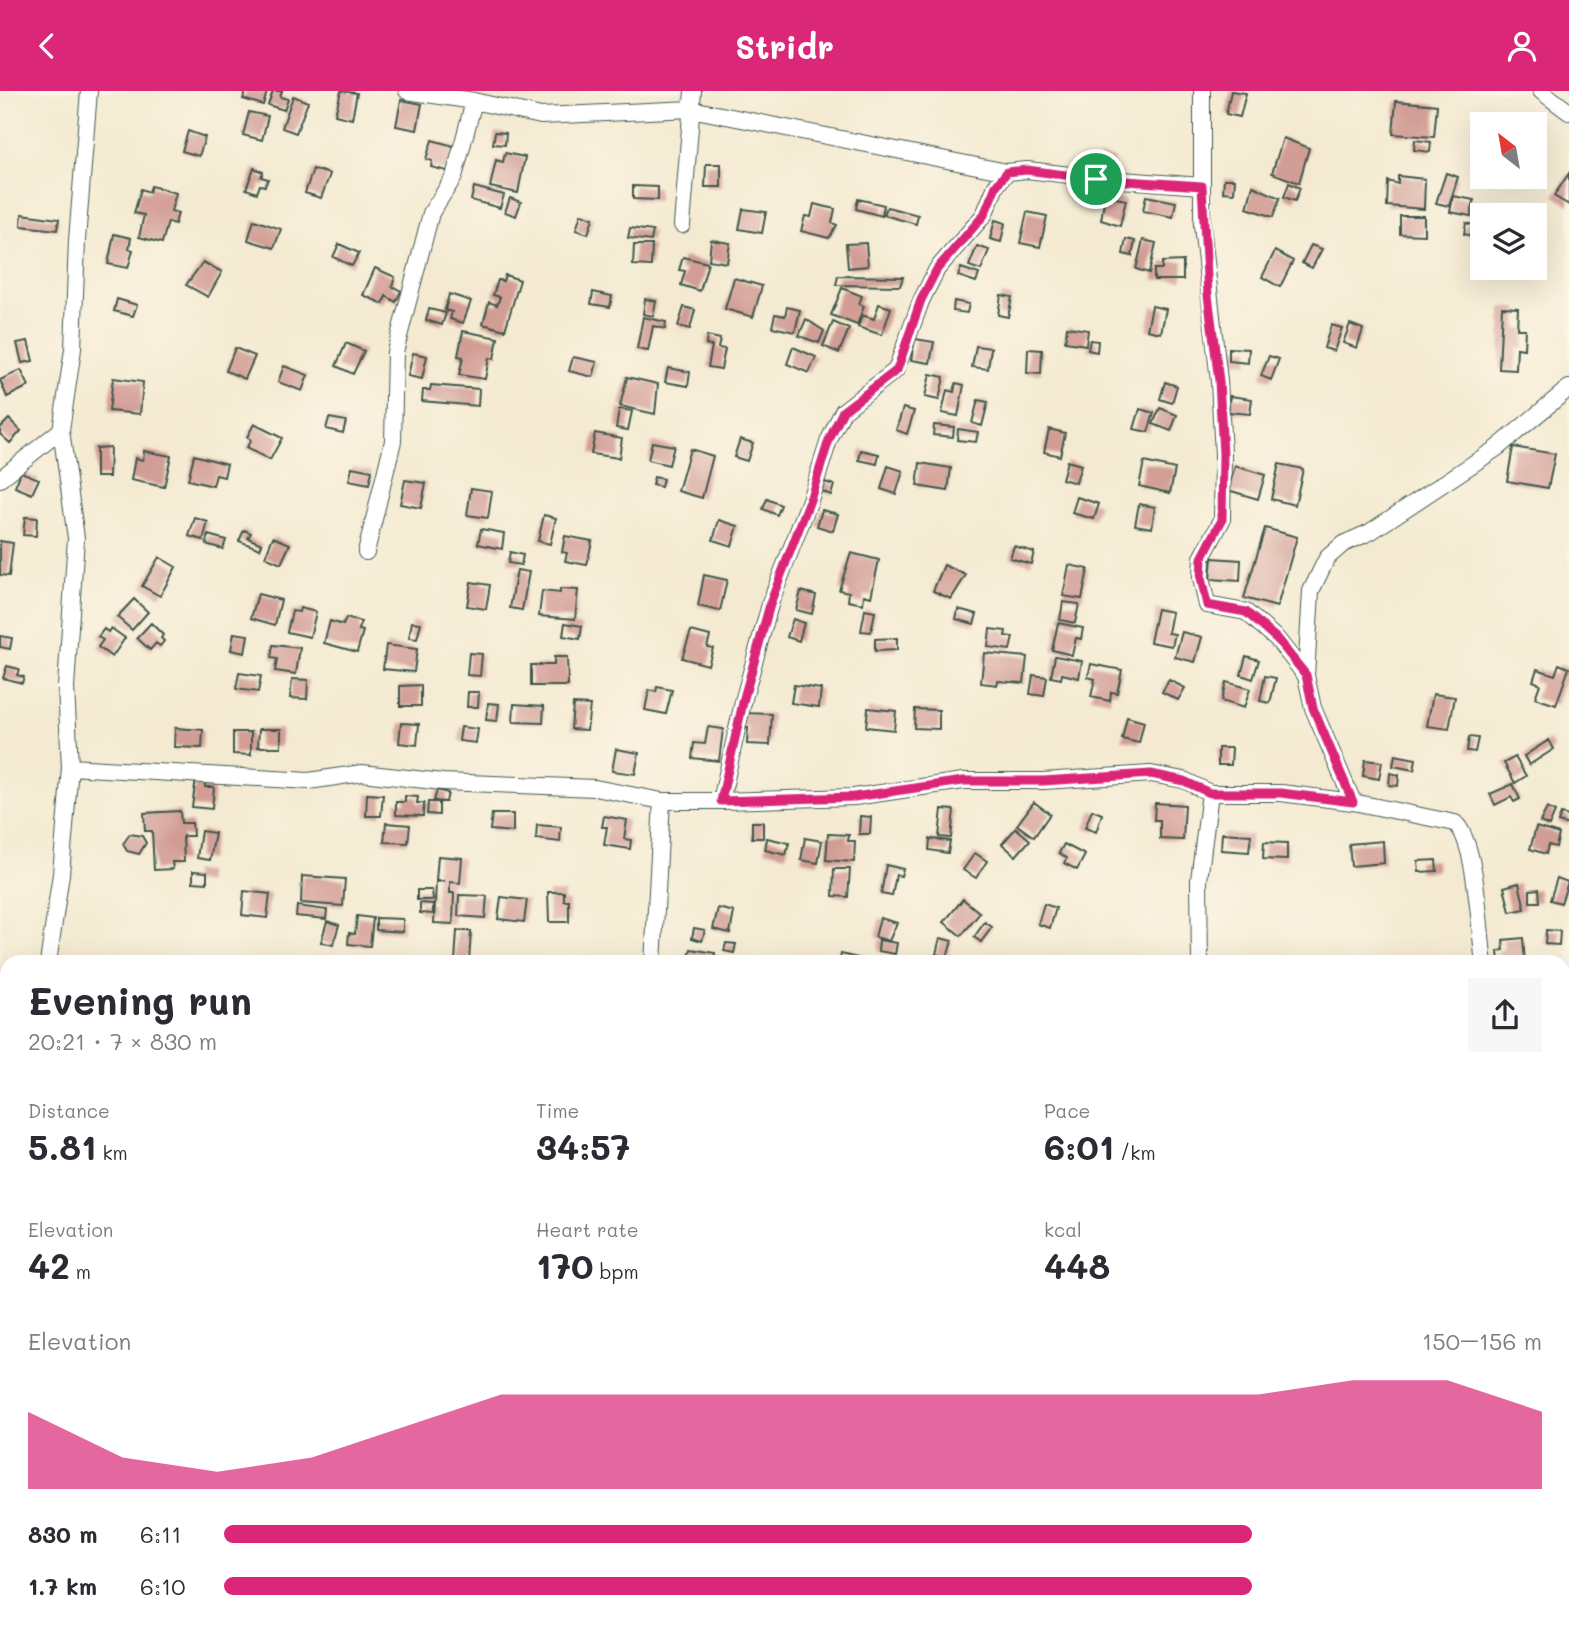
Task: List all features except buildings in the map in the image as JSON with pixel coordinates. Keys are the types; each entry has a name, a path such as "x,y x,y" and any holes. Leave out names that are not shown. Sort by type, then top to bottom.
{"street":[{"path":"49,955 61,874 69,767 66,687 76,538 61,430 73,349 89,91"},
{"path":"407,91 468,97 541,116 691,109 1007,172 1027,170 1096,179 1202,186"},
{"path":"682,225 693,91"},
{"path":"1202,91 1202,186 1208,295 1219,381 1223,454 1222,520 1202,558 1201,578 1207,605 1246,612 1277,639 1306,675"},
{"path":"1543,91 1569,112"},
{"path":"366,552 393,441 396,352 431,213 454,177 468,97"},
{"path":"721,801 744,698 771,601 810,500 829,440 843,411 897,370 921,300 937,269 984,215 996,186 1007,172"},
{"path":"1353,802 1313,708 1306,675 1311,591 1327,558 1343,544 1370,532 1497,448 1569,388"},
{"path":"0,479 61,430"},
{"path":"69,767 309,782 362,773 443,782 595,788 662,800 721,801 854,797 963,781 1043,781 1151,774 1184,781 1210,793 1281,793 1353,802 1445,820 1462,830 1469,853 1483,955"},
{"path":"1200,955 1199,880 1210,793"},
{"path":"653,955 662,800"}],"route":[{"path":"1027,170 1096,179 1202,186 1202,225 1219,381 1223,454 1222,520 1202,558 1201,578 1207,605 1246,612 1277,639 1306,675 1313,708 1353,802 1281,793 1210,793 1184,781 1151,774 1087,776 1043,781 963,781 854,797 721,801 744,698 771,601 810,500 829,440 843,411 897,370 921,300 937,269 984,215 996,186 1007,172 1027,170"}]}
